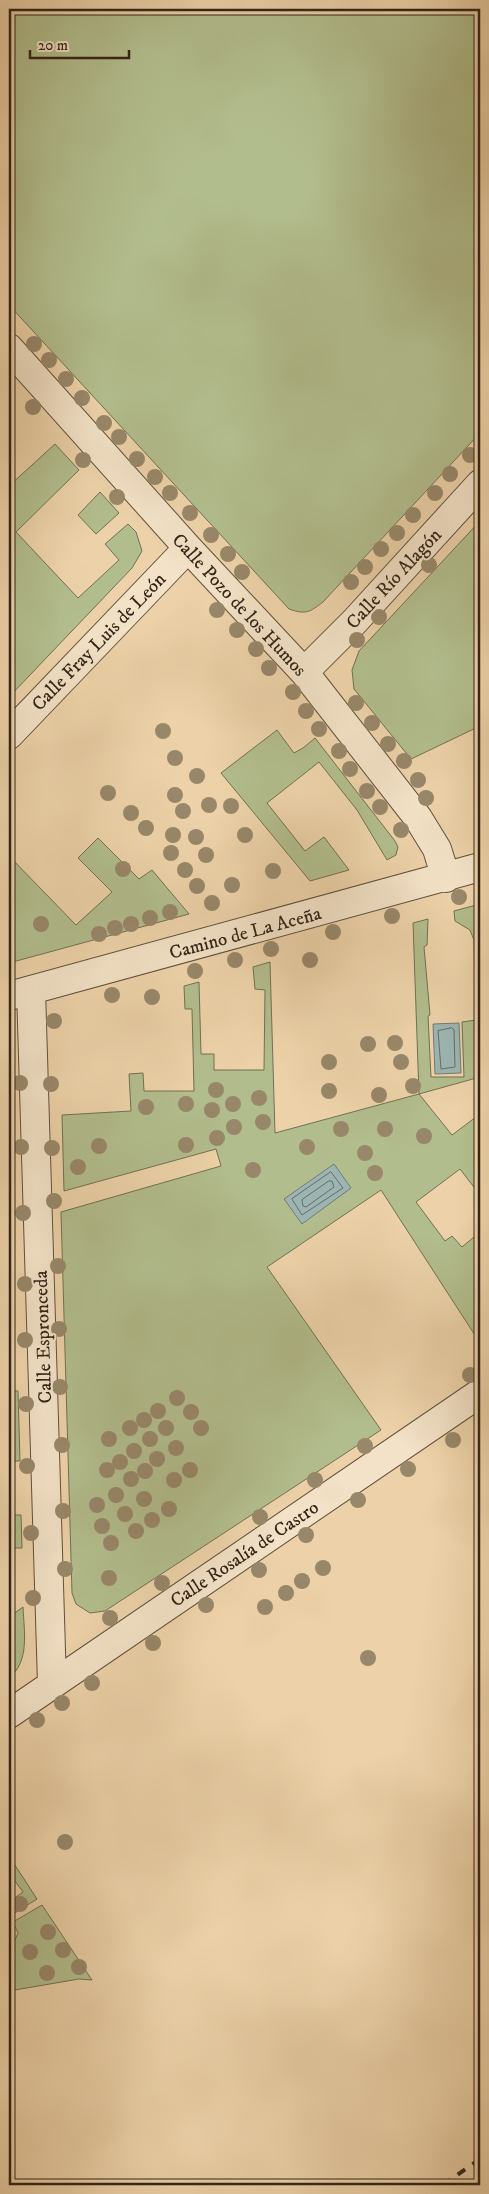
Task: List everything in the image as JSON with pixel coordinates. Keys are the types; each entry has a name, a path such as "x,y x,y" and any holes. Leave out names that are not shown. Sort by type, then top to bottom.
{"street":[{"name":"Calle Pozo de los Humos","path":"9,348 188,548 304,672 418,818 437,849 446,878"},
{"name":"Calle Río Alagón","path":"304,672 355,621 480,484"},
{"name":"Calle Fray Luis de León","path":"9,735 138,598 188,548"},
{"name":"Camino de La Aceña","path":"20,993 446,878 480,867"},
{"name":"Calle Espronceda","path":"20,993 52,1684"},
{"name":"Calle Rosalía de Castro","path":"9,1714 480,1393"}],"green space":[{"path":"9,9 480,9 480,433 323,602 308,612 289,609 9,305"},
{"path":"55,444 79,470 16,532 78,598 119,560 105,544 128,524 136,532 142,551 132,568 9,697 9,666 15,660 9,652 9,486"},
{"path":"100,492 119,513 96,534 78,515"},
{"path":"480,521 480,726 411,759 354,689 352,670 359,651"},
{"path":"277,730 294,753 315,738 395,841 398,847 396,855 387,860 357,810 319,762 267,803 305,851 324,837 349,870 310,881 221,773"},
{"path":"98,838 139,879 152,870 189,914 9,963 9,856 76,925 112,892 78,858"},
{"path":"480,904 480,1077 419,1094 413,923 428,919 427,945 424,947 430,1015 428,1016 431,1077 464,1077 462,1022 476,1020 474,940 470,930 455,921 454,911"},
{"path":"270,962 275,1133 419,1094 452,1135 480,1114 480,1195 460,1169 416,1202 445,1241 452,1236 462,1247 474,1237 480,1245 480,1343 381,1190 267,1267 381,1430 105,1611 90,1613 76,1604 72,1593 61,1212 221,1166 216,1149 64,1191 62,1115 131,1111 129,1074 143,1073 144,1091 194,1091 192,1009 185,1009 184,986 199,982 201,1054 214,1054 214,1070 264,1070 265,990 255,989 253,967"},
{"path":"9,1059 13,1177 9,1177"},
{"path":"9,1391 18,1391 20,1461 9,1461"},
{"path":"9,1515 21,1515 22,1548 9,1548"},
{"path":"23,1607 25,1636 23,1655 16,1671 9,1678 9,1617"},
{"path":"9,1856 37,1899 10,1916 9,1902 23,1892 9,1873"},
{"path":"42,1905 92,1980 79,1979 9,1991 9,1966 13,1964 9,1954 18,1933 13,1922"}],"water":[{"path":"459,1023 461,1073 435,1074 433,1024"},
{"path":"334,1164 351,1188 302,1224 284,1199"}],"railway":[{"path":"443,2185 480,2159"}]}
